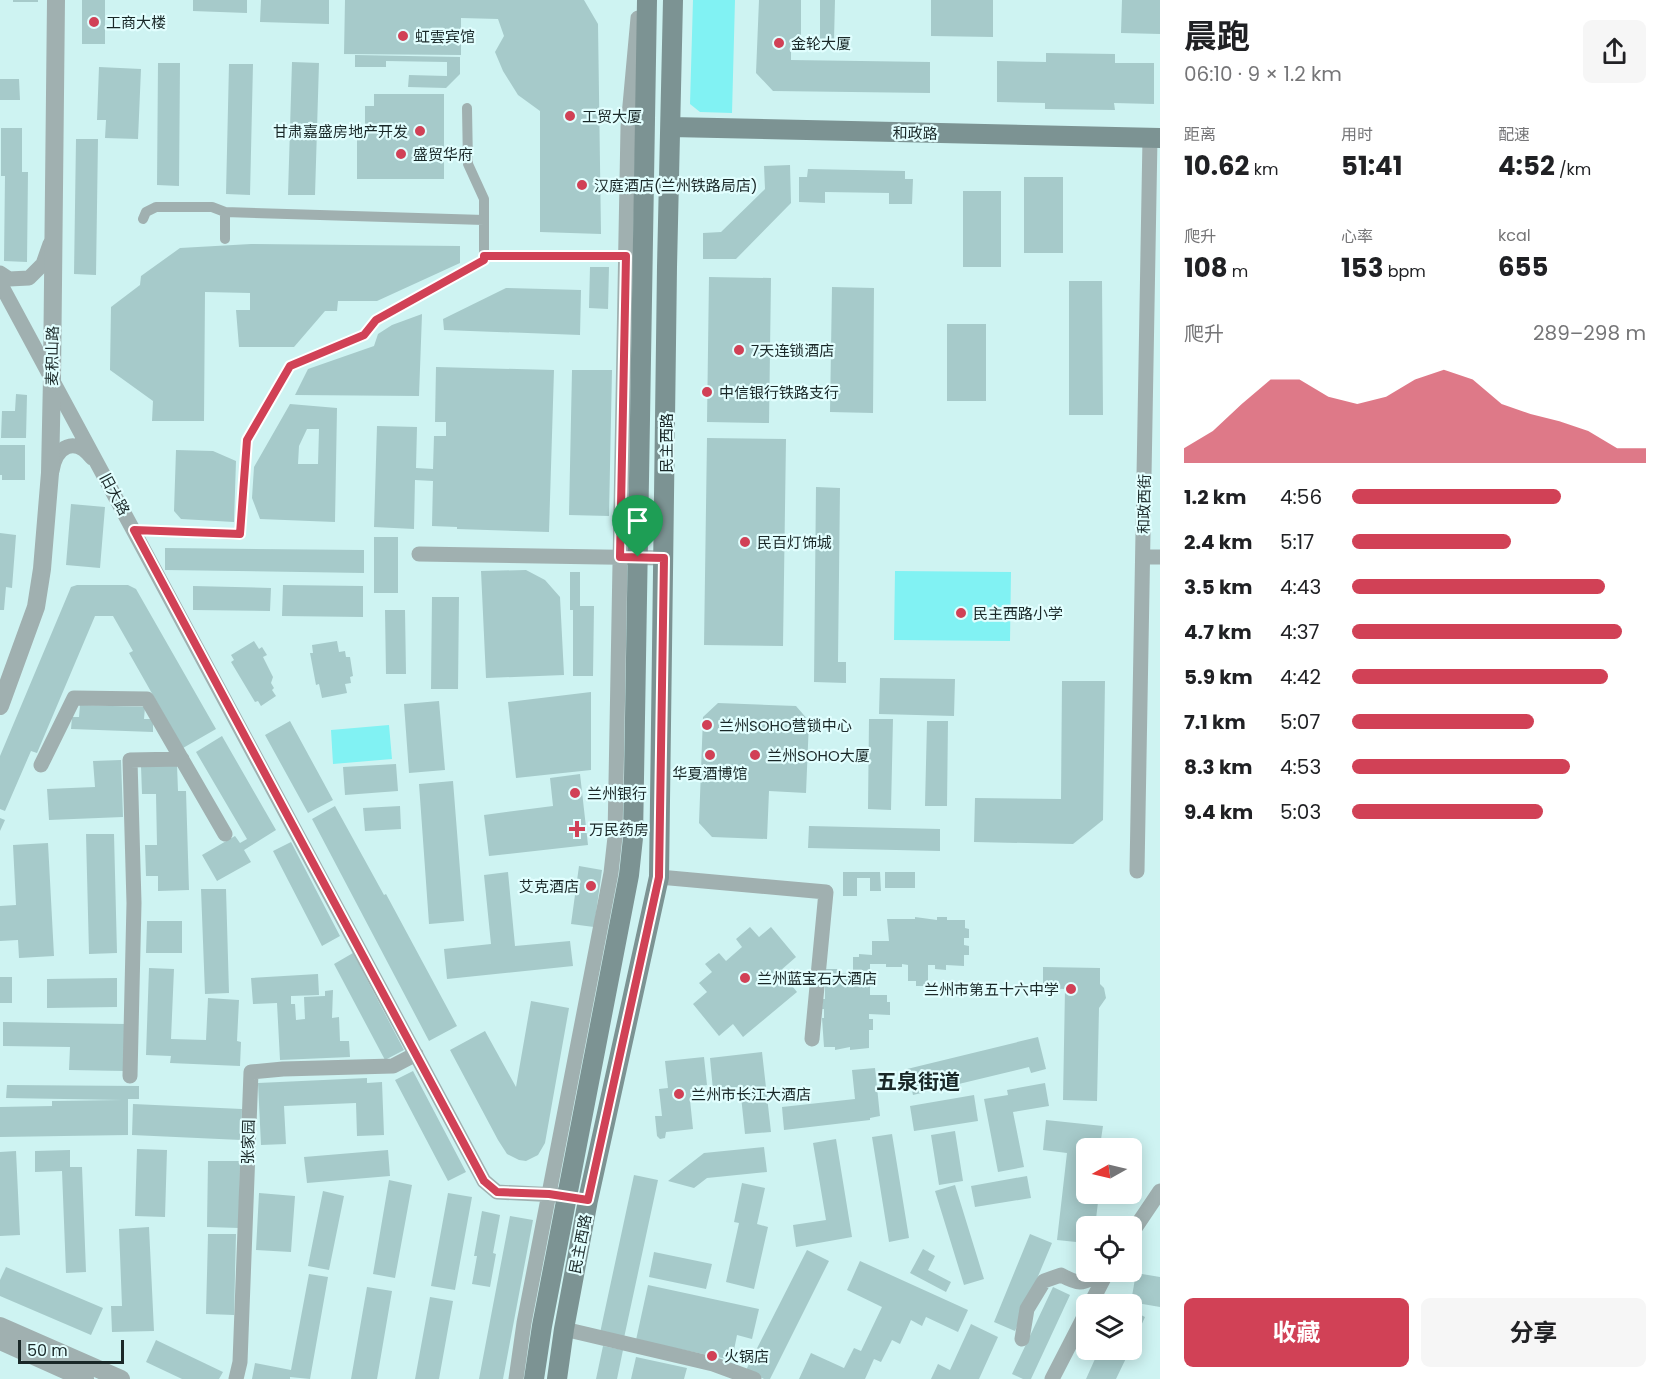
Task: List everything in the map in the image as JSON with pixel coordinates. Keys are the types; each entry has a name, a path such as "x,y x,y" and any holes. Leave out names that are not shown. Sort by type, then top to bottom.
{"main road":[{"name":"民主西路","path":"534,1379 558,1195 629,875 633,838 629,557 647,0"},
{"name":"民主西路","path":"557,1379 588,1200 659,877 673,0"},
{"name":"和政路","path":"671,127 1155,138"}],"street":[{"name":"麦积山路","path":"0,705 36,607 42,569 52,378 56,0"},
{"name":"民主西路","path":"629,557 626,256 628,127 640,0"},
{"path":"134,530 240,534 247,440 290,366 364,335 376,320 484,260 484,199 468,164 467,108"},
{"name":"和政西街","path":"1137,871 1155,138"},
{"path":"143,219 146,212 156,207 212,207 225,212 484,220"},
{"path":"225,212 225,239"},
{"path":"0,273 9,279 19,280 29,279 38,272 49,246 54,214"},
{"path":"484,256 626,256"},
{"name":"旧大路","path":"0,283 484,1181 497,1192 558,1195 588,1200"},
{"path":"47,502 54,462 66,447 83,448 101,470"},
{"path":"419,554 664,558"},
{"path":"1143,557 1160,557"},
{"path":"42,765 74,698 147,699 225,834"},
{"path":"130,1076 134,903 130,760 182,759"},
{"path":"659,877 826,892 812,1039"},
{"name":"张家园","path":"236,1379 240,1362 250,1072 393,1066 416,1054"},
{"path":"1142,1218 1160,1191"},
{"name":"民主西路","path":"516,1379 524,1323 558,1195"},
{"path":"1022,1339 1027,1309 1044,1281 1061,1275 1077,1283 1084,1282"},
{"path":"0,1326 121,1379"},
{"path":"564,1329 713,1364 754,1379"},
{"path":"1052,1379 1076,1332"},
{"path":"0,1341 75,1377"}],"shaded area":[{"path":"693,0 735,0 732,113 700,112 690,104"},
{"path":"895,571 1011,572 1010,641 894,640"},
{"path":"389,725 392,759 333,764 331,730"}],"building":[{"path":"13,0 38,0 38,2 13,2"},
{"name":"工商大楼","path":"82,0 105,0 105,44 82,44"},
{"path":"193,0 247,0 247,13 193,11"},
{"path":"261,0 329,0 329,24 260,22"},
{"name":"工贸大厦","path":"345,0 584,0 598,24 601,234 540,232 540,111 518,95 503,71 495,52 504,36 498,19 461,18 461,55 344,54"},
{"path":"759,0 801,0 801,51 791,51 791,60 930,62 930,93 773,91 756,73"},
{"path":"820,0 835,0 834,40 820,40"},
{"path":"931,0 993,0 993,37 931,36"},
{"path":"1122,0 1160,0 1160,34 1121,33"},
{"path":"1046,53 1115,54 1115,63 1154,63 1154,104 1114,103 1115,110 1045,109 1045,103 997,102 997,61 1046,62"},
{"path":"355,55 460,57 460,74 446,88 408,87 409,75 447,76 447,62 386,61 386,67 355,67"},
{"path":"292,62 319,63 315,195 288,195"},
{"path":"158,63 180,63 179,186 157,185"},
{"path":"229,64 253,64 250,195 226,194"},
{"path":"99,67 141,69 138,139 105,138 106,120 97,120"},
{"path":"0,79 19,79 20,100 0,100"},
{"name":"盛贸华府","path":"374,94 444,94 444,179 357,179 357,128 365,128 365,106 374,106"},
{"path":"1,128 22,128 22,172 28,172 27,262 4,261 5,176 1,176"},
{"path":"76,139 98,139 96,275 74,274"},
{"path":"790,165 791,203 736,259 703,259 703,233 721,232 765,189 764,166"},
{"path":"808,169 905,171 905,179 913,179 912,204 889,204 889,193 825,192 825,203 799,202 799,177 807,177"},
{"path":"1024,177 1063,177 1063,253 1024,253"},
{"path":"963,191 1001,191 1001,267 963,267"},
{"path":"251,244 460,246 460,263 377,301 338,301 337,311 325,311 294,347 239,347 236,310 250,310 250,293 205,292 204,421 152,421 153,401 110,370 111,307 140,285 141,276 180,248"},
{"path":"590,267 609,267 608,309 589,308"},
{"name":"7天连锁酒店","path":"709,277 771,278 769,423 707,422"},
{"path":"1069,281 1102,281 1103,415 1069,415"},
{"path":"832,287 874,288 873,413 830,412"},
{"path":"506,288 581,290 580,335 444,330 443,319"},
{"path":"422,314 419,396 295,395 308,369 374,346 378,334 392,325"},
{"path":"947,324 986,324 986,401 947,401"},
{"path":"436,367 554,370 549,532 432,526 433,481 415,480 414,529 374,527 377,426 417,427 416,468 433,469 434,436 446,436 446,422 435,422"},
{"path":"572,370 612,370 609,516 569,515"},
{"path":"16,394 27,395 26,438 1,438 2,411 15,411"},
{"path":"290,404 337,408 335,522 260,519 252,498 254,467","holes":["307,429 319,429 318,464 298,464 299,446"]},
{"name":"民百灯饰城","path":"707,438 786,439 783,646 704,645"},
{"path":"0,445 25,445 25,480 2,480"},
{"path":"176,450 213,451 236,461 234,522 181,519 174,511"},
{"path":"816,487 840,488 838,662 846,662 846,683 814,682"},
{"path":"71,504 105,507 100,568 66,565"},
{"path":"0,533 16,535 12,588 6,587 4,610 0,610"},
{"path":"374,537 398,537 398,593 374,593"},
{"path":"165,548 364,550 364,573 165,570"},
{"path":"526,570 545,580 560,597 564,675 486,678 481,571"},
{"path":"570,572 580,572 580,606 594,606 593,676 573,676 573,610 570,610"},
{"path":"128,585 136,589 216,729 183,748 129,653 133,651 113,616 95,616 37,753 31,751 5,811 0,809 0,756 71,587"},
{"path":"283,585 363,586 363,617 282,616"},
{"path":"193,586 271,588 270,611 193,610"},
{"path":"432,597 459,597 458,689 431,689"},
{"path":"385,610 405,610 406,674 386,674"},
{"path":"254,641 267,655 263,657 273,677 271,683 274,688 272,690 276,696 261,706 258,701 255,702 231,662 234,660 231,655"},
{"path":"337,641 339,652 345,651 346,657 350,657 353,676 350,677 351,683 345,684 347,693 322,698 319,684 316,685 310,653 313,653 312,645"},
{"path":"880,678 955,679 954,716 879,714"},
{"path":"1062,681 1105,681 1103,820 1073,844 974,842 975,798 1061,799"},
{"path":"591,692 591,770 516,778 508,702"},
{"path":"439,701 445,770 409,773 404,704"},
{"name":"兰州SOHO大厦","path":"718,703 796,706 809,721 806,793 769,791 767,839 712,837 699,823 703,717"},
{"path":"80,705 145,707 144,719 153,719 153,732 71,729 72,717 79,717"},
{"path":"869,719 893,719 891,810 868,809"},
{"path":"290,721 333,800 308,813 265,735"},
{"path":"927,721 948,721 947,806 925,806"},
{"path":"222,736 276,830 244,850 251,862 217,881 202,855 235,836 240,843 247,839 196,752"},
{"path":"121,760 123,817 49,820 47,789 95,787 93,761"},
{"path":"396,764 398,791 345,795 343,767"},
{"path":"177,765 178,791 186,791 189,890 158,891 158,876 146,876 145,845 157,845 156,794 142,794 141,766"},
{"path":"580,774 588,845 489,856 484,815 553,806 550,778"},
{"path":"453,781 464,921 429,924 419,784"},
{"path":"335,806 384,895 386,894 457,1026 429,1041 312,819"},
{"path":"400,806 401,829 365,831 363,808"},
{"path":"0,818 5,820 0,831"},
{"path":"809,826 940,829 940,851 808,848"},
{"path":"86,834 114,834 117,953 89,954"},
{"path":"291,842 340,936 322,946 273,851"},
{"path":"48,843 54,956 19,958 18,940 0,941 0,906 16,905 13,845"},
{"path":"579,866 602,870 594,927 571,924"},
{"path":"508,872 515,946 570,941 573,966 447,979 444,949 491,944 484,875"},
{"path":"843,872 880,872 881,891 870,891 870,878 857,878 857,896 843,896"},
{"path":"885,872 915,872 915,888 885,888"},
{"path":"201,889 226,889 229,993 205,994"},
{"path":"915,917 937,920 937,917 947,917 947,920 965,920 965,928 969,929 969,938 964,938 964,945 969,946 969,955 964,955 964,966 946,965 946,970 935,969 935,965 928,965 928,986 916,986 916,981 908,981 908,965 886,967 886,964 870,964 870,974 874,974 874,986 870,986 870,995 887,995 887,1002 890,1002 890,1015 869,1014 869,1019 873,1019 873,1030 869,1030 869,1048 850,1050 850,1047 835,1050 835,1047 824,1047 822,1018 824,1018 824,1009 822,1009 823,999 825,999 825,969 838,969 838,973 853,973 853,957 859,957 859,954 872,955 872,941 889,941 887,919 915,919"},
{"path":"147,921 182,921 182,953 146,953"},
{"name":"兰州蓝宝石大酒店","path":"750,927 759,937 771,927 796,957 780,971 797,992 743,1037 733,1024 719,1036 693,1004 707,992 699,983 712,972 705,964 719,953 726,961 742,947 736,939"},
{"path":"353,953 404,1050 385,1060 334,964"},
{"path":"1043,967 1100,968 1100,984 1104,988 1106,998 1099,1008 1097,1101 1063,1100 1065,989 1043,988"},
{"path":"149,968 174,969 171,1039 206,1040 208,998 239,1000 237,1041 241,1042 240,1066 170,1063 171,1056 146,1055"},
{"path":"318,974 319,995 291,996 291,1004 295,1004 296,1020 305,1019 304,997 325,996 325,991 333,990 332,1018 339,1017 340,1041 349,1041 350,1057 280,1060 277,1003 253,1004 251,978"},
{"path":"0,977 12,977 12,1003 0,1003"},
{"path":"117,978 117,1007 47,1008 47,979"},
{"path":"531,1001 569,1008 545,1143 538,1155 526,1161 507,1154 450,1050 485,1031 516,1087"},
{"path":"3,1022 126,1024 125,1071 69,1070 70,1047 3,1046"},
{"path":"1038,1037 1046,1069 1031,1073 1029,1067 913,1095 907,1069"},
{"path":"762,1052 771,1132 745,1134 740,1087 713,1090 710,1058"},
{"name":"兰州市长江大酒店","path":"704,1057 707,1085 697,1086 698,1099 690,1100 693,1129 666,1132 665,1138 660,1139 657,1136 655,1116 662,1116 659,1089 668,1088 665,1061"},
{"path":"875,1068 880,1116 870,1118 870,1120 784,1130 782,1107 855,1099 852,1070"},
{"path":"413,1071 466,1172 448,1181 395,1080"},
{"path":"367,1078 367,1083 382,1082 384,1135 357,1136 356,1103 284,1106 286,1144 261,1145 258,1083"},
{"path":"1045,1083 1049,1106 1013,1112 1024,1167 998,1172 984,1099 1008,1095 1007,1090"},
{"path":"7,1085 139,1086 139,1099 128,1099 128,1135 0,1137 0,1107 52,1106 52,1101 122,1100 6,1098"},
{"path":"974,1095 978,1121 914,1131 910,1106"},
{"path":"133,1104 242,1109 241,1140 132,1135"},
{"path":"1046,1120 1103,1126 1101,1138 1076,1138 1076,1204 1098,1204 1096,1216 1076,1216 1076,1242 1057,1240 1067,1153 1043,1150"},
{"path":"955,1131 963,1181 939,1185 931,1135"},
{"path":"892,1134 909,1238 889,1242 872,1137"},
{"path":"836,1139 852,1237 796,1247 793,1225 826,1220 813,1143"},
{"path":"764,1147 767,1172 707,1178 694,1188 668,1181 704,1153"},
{"path":"137,1149 167,1150 165,1217 135,1216"},
{"path":"70,1150 70,1167 82,1167 86,1272 66,1273 62,1171 35,1172 35,1151"},
{"path":"388,1150 390,1176 307,1183 304,1157"},
{"path":"16,1151 20,1235 0,1236 0,1152"},
{"path":"208,1161 240,1161 239,1228 207,1227"},
{"path":"634,1175 658,1180 624,1338 600,1333"},
{"path":"1027,1176 1031,1198 975,1207 971,1186"},
{"path":"389,1180 412,1185 395,1278 373,1274"},
{"path":"742,1183 765,1188 757,1224 768,1227 754,1289 726,1282 739,1223 734,1222"},
{"path":"955,1185 984,1279 964,1285 935,1191"},
{"path":"323,1191 344,1196 329,1270 308,1266"},
{"path":"259,1193 295,1196 291,1252 256,1250"},
{"path":"448,1193 472,1197 455,1290 431,1286"},
{"path":"482,1211 500,1215 490,1287 472,1284 477,1256 474,1256"},
{"path":"510,1216 533,1220 503,1379 479,1379"},
{"path":"149,1227 154,1331 112,1332 111,1306 122,1306 119,1229"},
{"path":"208,1234 236,1234 234,1315 206,1314"},
{"path":"1030,1234 1052,1243 1015,1331 994,1322"},
{"path":"923,1249 935,1256 928,1270 951,1282 946,1292 910,1273"},
{"path":"807,1250 829,1261 770,1379 764,1379 746,1370"},
{"path":"654,1252 712,1264 706,1289 649,1277"},
{"path":"860,1261 968,1310 958,1332 926,1317 922,1326 911,1320 900,1344 892,1340 881,1362 874,1359 865,1379 799,1379 811,1353 844,1368 854,1348 861,1351 882,1307 847,1290"},
{"path":"6,1267 103,1308 91,1335 0,1296 0,1280"},
{"path":"309,1274 328,1277 310,1379 290,1377 290,1379 252,1379 255,1363 291,1370"},
{"path":"1142,1274 1160,1277 1160,1307 1142,1304 1142,1294 1132,1294 1134,1282 1142,1282"},
{"path":"648,1285 759,1309 752,1339 737,1335 732,1360 636,1340"},
{"path":"367,1287 392,1291 377,1379 351,1379"},
{"path":"1053,1287 1070,1295 1031,1379 1023,1379 1012,1374"},
{"path":"430,1297 453,1301 439,1379 415,1379"},
{"path":"971,1324 998,1337 979,1379 931,1379 938,1364 950,1370"},
{"path":"156,1340 223,1372 219,1379 182,1379 146,1362"},
{"path":"603,1346 623,1350 617,1379 596,1379"},
{"path":"636,1357 687,1368 684,1379 631,1379"},
{"path":"1095,1360 1125,1360 1116,1379 1086,1379"}],"place":[{"name":"工商大楼","path":"94,22"},
{"name":"虹雲宾馆","path":"403,36"},
{"name":"金轮大厦","path":"779,43"},
{"name":"工贸大厦","path":"570,116"},
{"name":"甘肃嘉盛房地产开发","path":"420,131"},
{"name":"盛贸华府","path":"401,154"},
{"name":"汉庭酒店(兰州铁路局店)","path":"582,185"},
{"name":"7天连锁酒店","path":"739,350"},
{"name":"中信银行铁路支行","path":"707,392"},
{"name":"民百灯饰城","path":"745,542"},
{"name":"民主西路小学","path":"961,613"},
{"name":"兰州SOHO营锁中心","path":"707,725"},
{"name":"华夏酒博馆","path":"710,755"},
{"name":"兰州SOHO大厦","path":"755,755"},
{"name":"兰州银行","path":"575,793"},
{"name":"万民药房","path":"577,829"},
{"name":"艾克酒店","path":"591,886"},
{"name":"兰州蓝宝石大酒店","path":"745,978"},
{"name":"兰州市第五十六中学","path":"1071,989"},
{"name":"兰州市长江大酒店","path":"679,1094"},
{"name":"火锅店","path":"712,1356"}],"district":[{"name":"五泉街道","path":"918,1081"}],"route":[{"path":"484,256 626,256 620,557 638,557 664,558 659,877 601,1145 588,1200 549,1194 497,1192 484,1181 134,530 240,534 247,440 290,366 364,335 376,320 484,260 484,256"}]}
